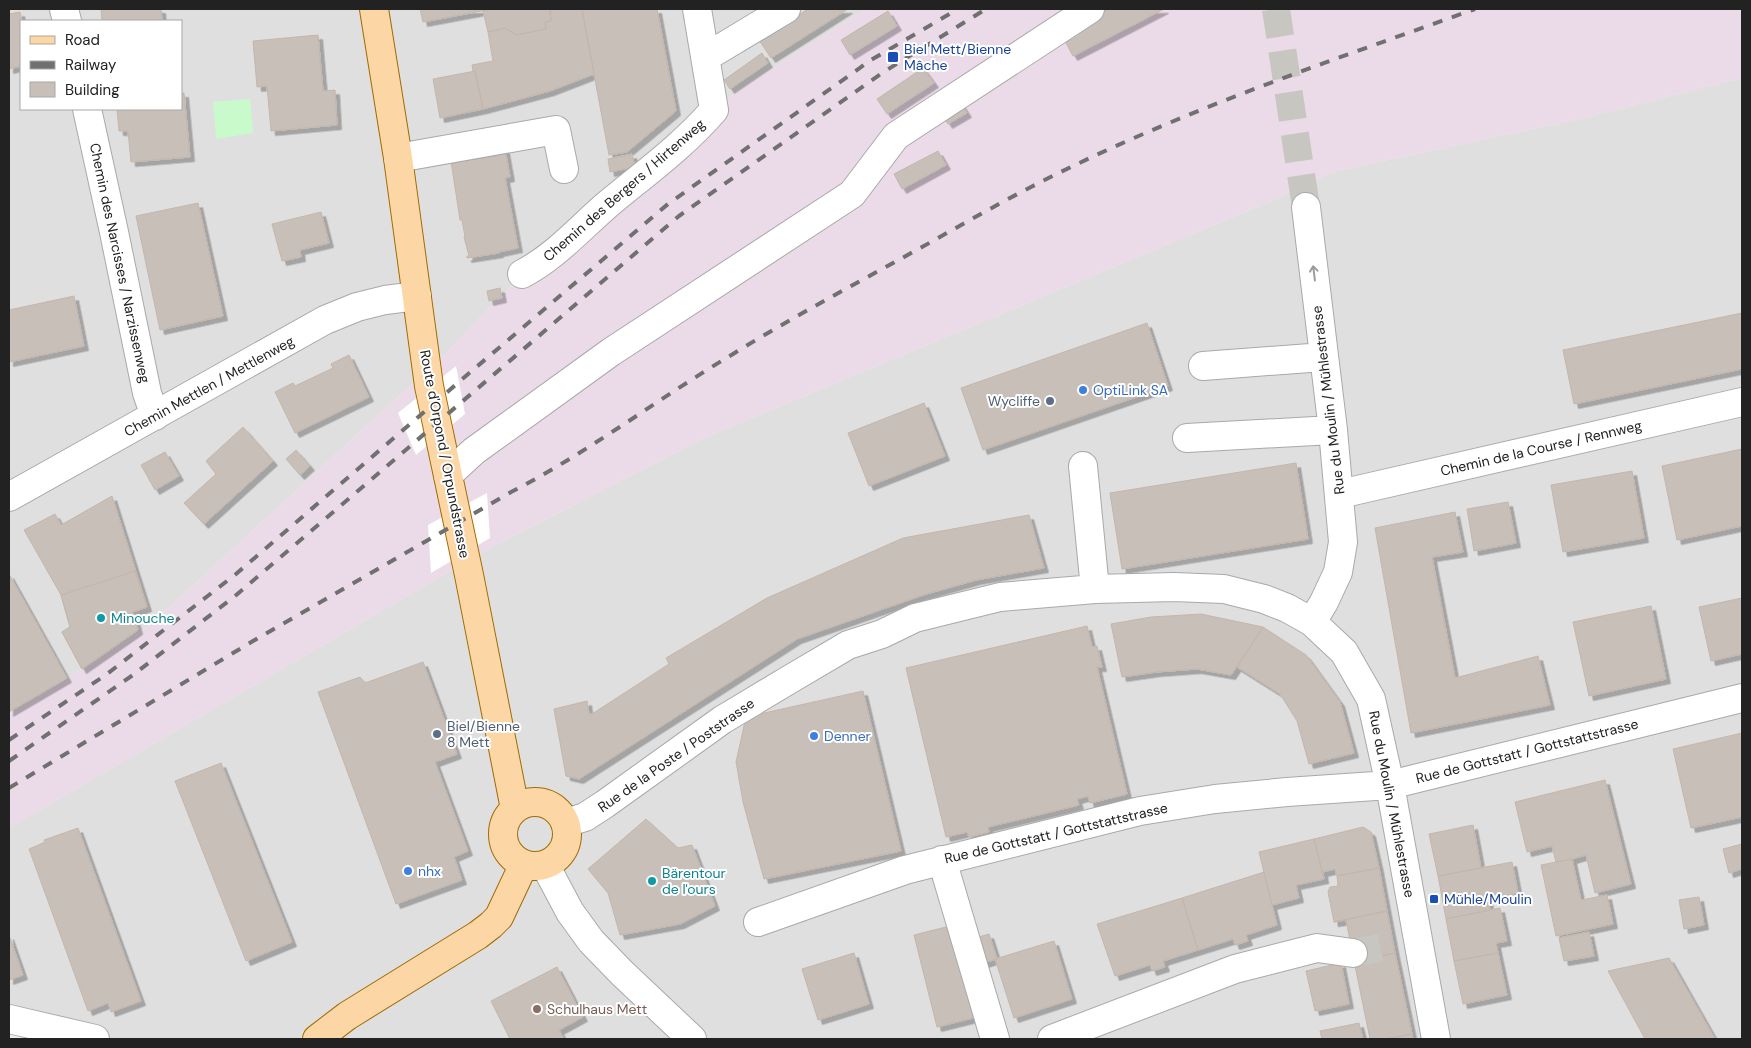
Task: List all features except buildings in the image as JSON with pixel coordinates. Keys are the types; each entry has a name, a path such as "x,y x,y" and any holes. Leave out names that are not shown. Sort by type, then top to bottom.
{"main road":[{"name":"Route d'Orpond / Orpundstrasse","path":"374,9 398,158 429,386 516,809"},
{"path":"544,803 554,807 566,823 568,836 564,848 556,858 535,864 514,858 507,849 504,839 504,827 508,817 524,804 544,803"},
{"path":"317,1039 347,1016 478,935 491,925 499,917 535,864"}],"street":[{"name":"Chemin des Bergers / Hirtenweg","path":"522,274 536,267 550,256 606,206 696,131 714,110 697,9"},
{"path":"706,57 786,9"},
{"path":"448,475 474,452 611,352 852,194 896,136 1090,9"},
{"name":"Chemin des Narcisses / Narzissenweg","path":"86,110 114,232 147,393 155,416"},
{"path":"398,158 556,130 564,169"},
{"name":"Rue du Moulin / Mühlestrasse","path":"1306,207 1333,430 1343,542 1338,572 1312,622 1344,652 1371,699 1390,785 1405,942 1436,1039"},
{"name":"Chemin Mettlen / Mettlenweg","path":"9,497 325,320 358,306 417,296"},
{"path":"1203,366 1324,357"},
{"name":"Chemin de la Course / Rennweg","path":"1340,494 1742,402"},
{"path":"1187,438 1333,430"},
{"path":"1083,466 1095,589"},
{"name":"Rue de la Poste / Poststrasse","path":"566,823 585,817 606,804 722,720 848,645 882,634 915,618 1000,597 1095,589 1174,586 1224,589 1264,599 1287,608 1312,622"},
{"name":"Rue de Gottstatt / Gottstattstrasse","path":"758,922 905,870 1140,811 1214,799 1390,785 1742,698"},
{"path":"942,860 995,1039"},
{"path":"535,864 591,941 692,1039"},
{"path":"1052,1039 1235,969 1317,948 1353,953"},
{"path":"9,1019 95,1039"}],"shaded area":[{"path":"9,9 866,9 737,91 522,274 447,352 149,626 9,715"},
{"path":"866,9 1742,9 1742,79 1583,118 1336,171 1269,202 704,438 484,551 9,828 9,715 149,626 447,352 522,274 737,91"},
{"path":"1742,79 1742,1039 86,1039 9,1016 9,828 484,551 704,438 1269,202 1336,171 1583,118"}],"green space":[{"path":"250,99 253,133 216,139 213,102"}],"pier":[{"path":"456,366 465,414 416,455 398,413"},
{"path":"487,493 490,538 431,573 428,525"}],"tunnel":[{"path":"1276,9 1306,207"},
{"path":"1353,953 1394,945"}],"railway":[{"path":"9,740 107,674 236,574 668,204 871,60 958,9"},
{"path":"9,761 133,675 235,596 679,216 882,73 986,9"},
{"path":"9,788 253,641 567,461 776,328 1017,194 1085,160 1195,112 1250,90 1475,9"}],"place":[{"name":"Biel Mett/Bienne Mâche","path":"893,57"},
{"name":"OptiLink SA","path":"1083,390"},
{"name":"Wycliffe","path":"1050,401"},
{"name":"Minouche","path":"101,618"},
{"name":"Biel/Bienne 8 Mett","path":"437,734"},
{"name":"Denner","path":"814,736"},
{"name":"nhx","path":"408,871"},
{"name":"Bärentour de l'ours","path":"652,881"},
{"name":"Mühle/Moulin","path":"1434,899"},
{"name":"Schulhaus Mett","path":"537,1009"}]}
